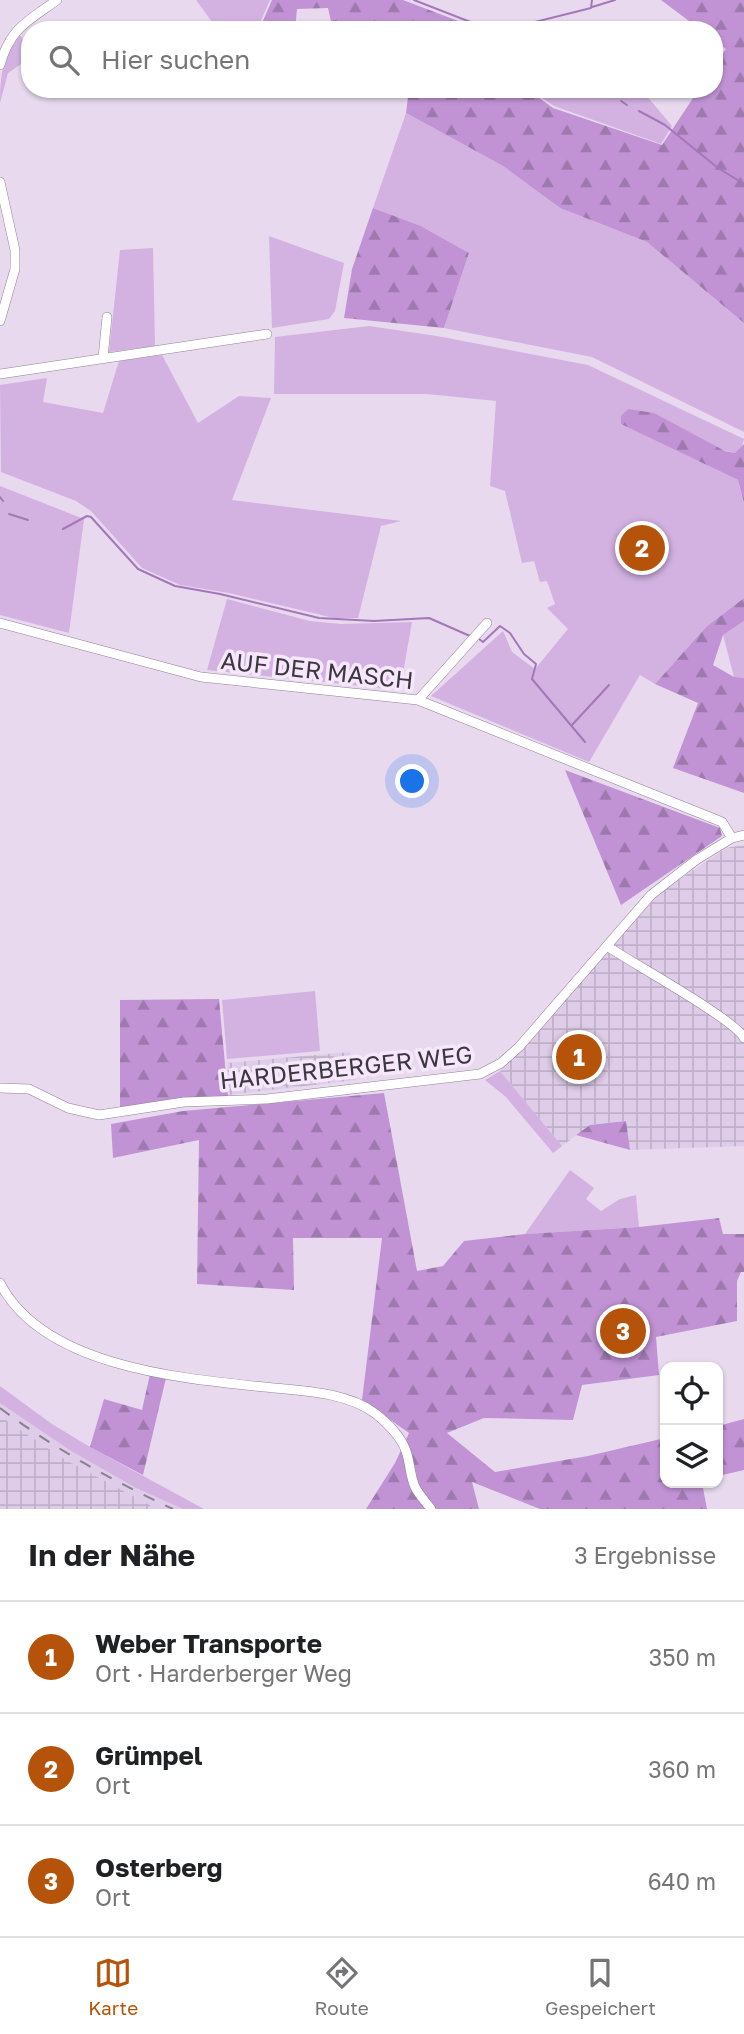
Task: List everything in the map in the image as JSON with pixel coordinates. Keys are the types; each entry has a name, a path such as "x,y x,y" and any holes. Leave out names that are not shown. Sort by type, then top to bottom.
{"street":[{"path":"29,21 57,0"},
{"path":"0,65 11,35 21,27"},
{"path":"0,182 15,250 15,269 0,321"},
{"path":"103,358 107,317"},
{"path":"0,374 267,334"},
{"name":"AUF DER MASCH","path":"0,623 201,677 418,700 722,822 732,838"},
{"path":"418,700 487,623"},
{"name":"HARDERBERGER WEG","path":"0,1088 29,1089 68,1108 99,1115 184,1102 267,1099 480,1074 501,1063 519,1047 651,895 696,860 732,838 744,835"},
{"path":"607,946 709,1010 741,1032 744,1038"},
{"path":"0,1283 8,1298 44,1332 83,1353 182,1378 312,1392 355,1402 374,1413 400,1438 415,1487 431,1509"}],"shaded area":[{"path":"196,0 270,0 261,21 211,21"},
{"path":"18,33 21,37 21,64 8,73 0,103 3,66"},
{"path":"543,98 649,98 672,126 661,144 554,106"},
{"path":"406,113 503,166 560,208 647,242 744,323 744,432 592,357 444,328 469,253 421,226 373,208"},
{"path":"269,236 344,263 335,311 329,319 272,328"},
{"path":"153,248 155,346 109,352 120,250"},
{"path":"369,326 588,365 744,439 741,450 735,453 622,424 738,480 744,504 744,598 706,627 655,684 640,675 589,762 431,696 503,631 512,652 535,669 568,629 547,608 555,604 547,581 540,582 534,561 522,563 505,491 490,486 496,401 427,394 274,394 275,337"},
{"path":"162,355 198,423 239,396 271,398 232,500 401,521 381,526 358,618 334,618 229,593 180,585 142,568 91,511 76,501 1,472 0,385 47,378 43,402 103,413 119,361"},
{"path":"0,486 84,519 69,633 0,615"},
{"path":"227,599 310,621 341,624 412,622 400,690 207,670"},
{"path":"744,621 744,678 734,677 723,635"},
{"path":"744,845 744,1146 630,1150 625,1121 590,1125 562,1146 500,1071 658,894 726,848"},
{"path":"315,991 320,1051 227,1059 222,1000"},
{"path":"350,1052 356,1080 229,1095 227,1063"},
{"path":"500,1071 562,1146 553,1153 506,1097 485,1080"},
{"path":"570,1170 594,1188 586,1199 601,1211 620,1199 636,1195 639,1227 525,1234"},
{"path":"0,1386 52,1424 90,1447 204,1509 183,1509 136,1488 71,1451 0,1403"},
{"path":"0,1403 71,1451 136,1488 183,1509 157,1509 66,1460 8,1422 0,1413"},
{"path":"0,1413 8,1422 66,1460 157,1509 0,1509"}],"green space":[{"path":"272,0 403,0 458,21 331,21 328,8 297,9 296,21 263,21"},
{"path":"661,0 744,0 744,323 647,242 560,208 503,166 406,113 408,98 539,98 553,108 662,145 693,98 723,98 723,54 726,49 723,47 723,21 689,21"},
{"path":"373,208 421,226 469,253 444,328 344,318 352,269"},
{"path":"628,409 654,413 725,451 735,453 744,444 744,503 738,480 621,424 621,416"},
{"path":"744,598 744,621 723,635 713,665 734,677 744,678 744,793 673,768 698,703 655,684 706,627"},
{"path":"565,770 720,828 722,836 621,905"},
{"path":"219,999 228,1097 181,1098 120,1109 120,1000"},
{"path":"384,1093 417,1271 443,1266 464,1241 525,1234 639,1227 719,1218 723,1234 744,1234 744,1272 741,1272 737,1281 737,1321 656,1337 659,1375 582,1385 573,1420 484,1418 447,1433 495,1472 588,1456 660,1439 660,1488 703,1488 707,1509 540,1509 472,1482 479,1509 366,1509 395,1463 409,1433 362,1400 382,1238 293,1238 294,1290 197,1284 199,1140 113,1158 111,1124 183,1111"},
{"path":"626,1121 630,1150 576,1135 590,1125"},
{"path":"150,1374 166,1378 143,1475 90,1447 104,1399 142,1410"},
{"path":"744,1419 744,1470 723,1475 723,1425"}],"waterway":[{"path":"414,0 468,21"},
{"path":"539,21 591,8 592,0"},
{"path":"592,7 615,0"},
{"path":"621,101 627,105"},
{"path":"639,111 665,125 718,168 744,184"},
{"path":"0,497 3,501"},
{"path":"9,514 28,520"},
{"path":"63,529 87,516 91,517 138,569 175,586 319,618 374,621 429,618 470,636"},
{"path":"479,639 483,642 500,626 510,633 524,654 536,664 532,679 585,742"},
{"path":"572,725 609,685"}],"railway":[{"path":"0,1408 84,1463 173,1509"}],"place":[{"name":"Grümpel","path":"642,548"},
{"name":"Weber Transporte","path":"579,1057"},
{"name":"Osterberg","path":"623,1331"}]}
